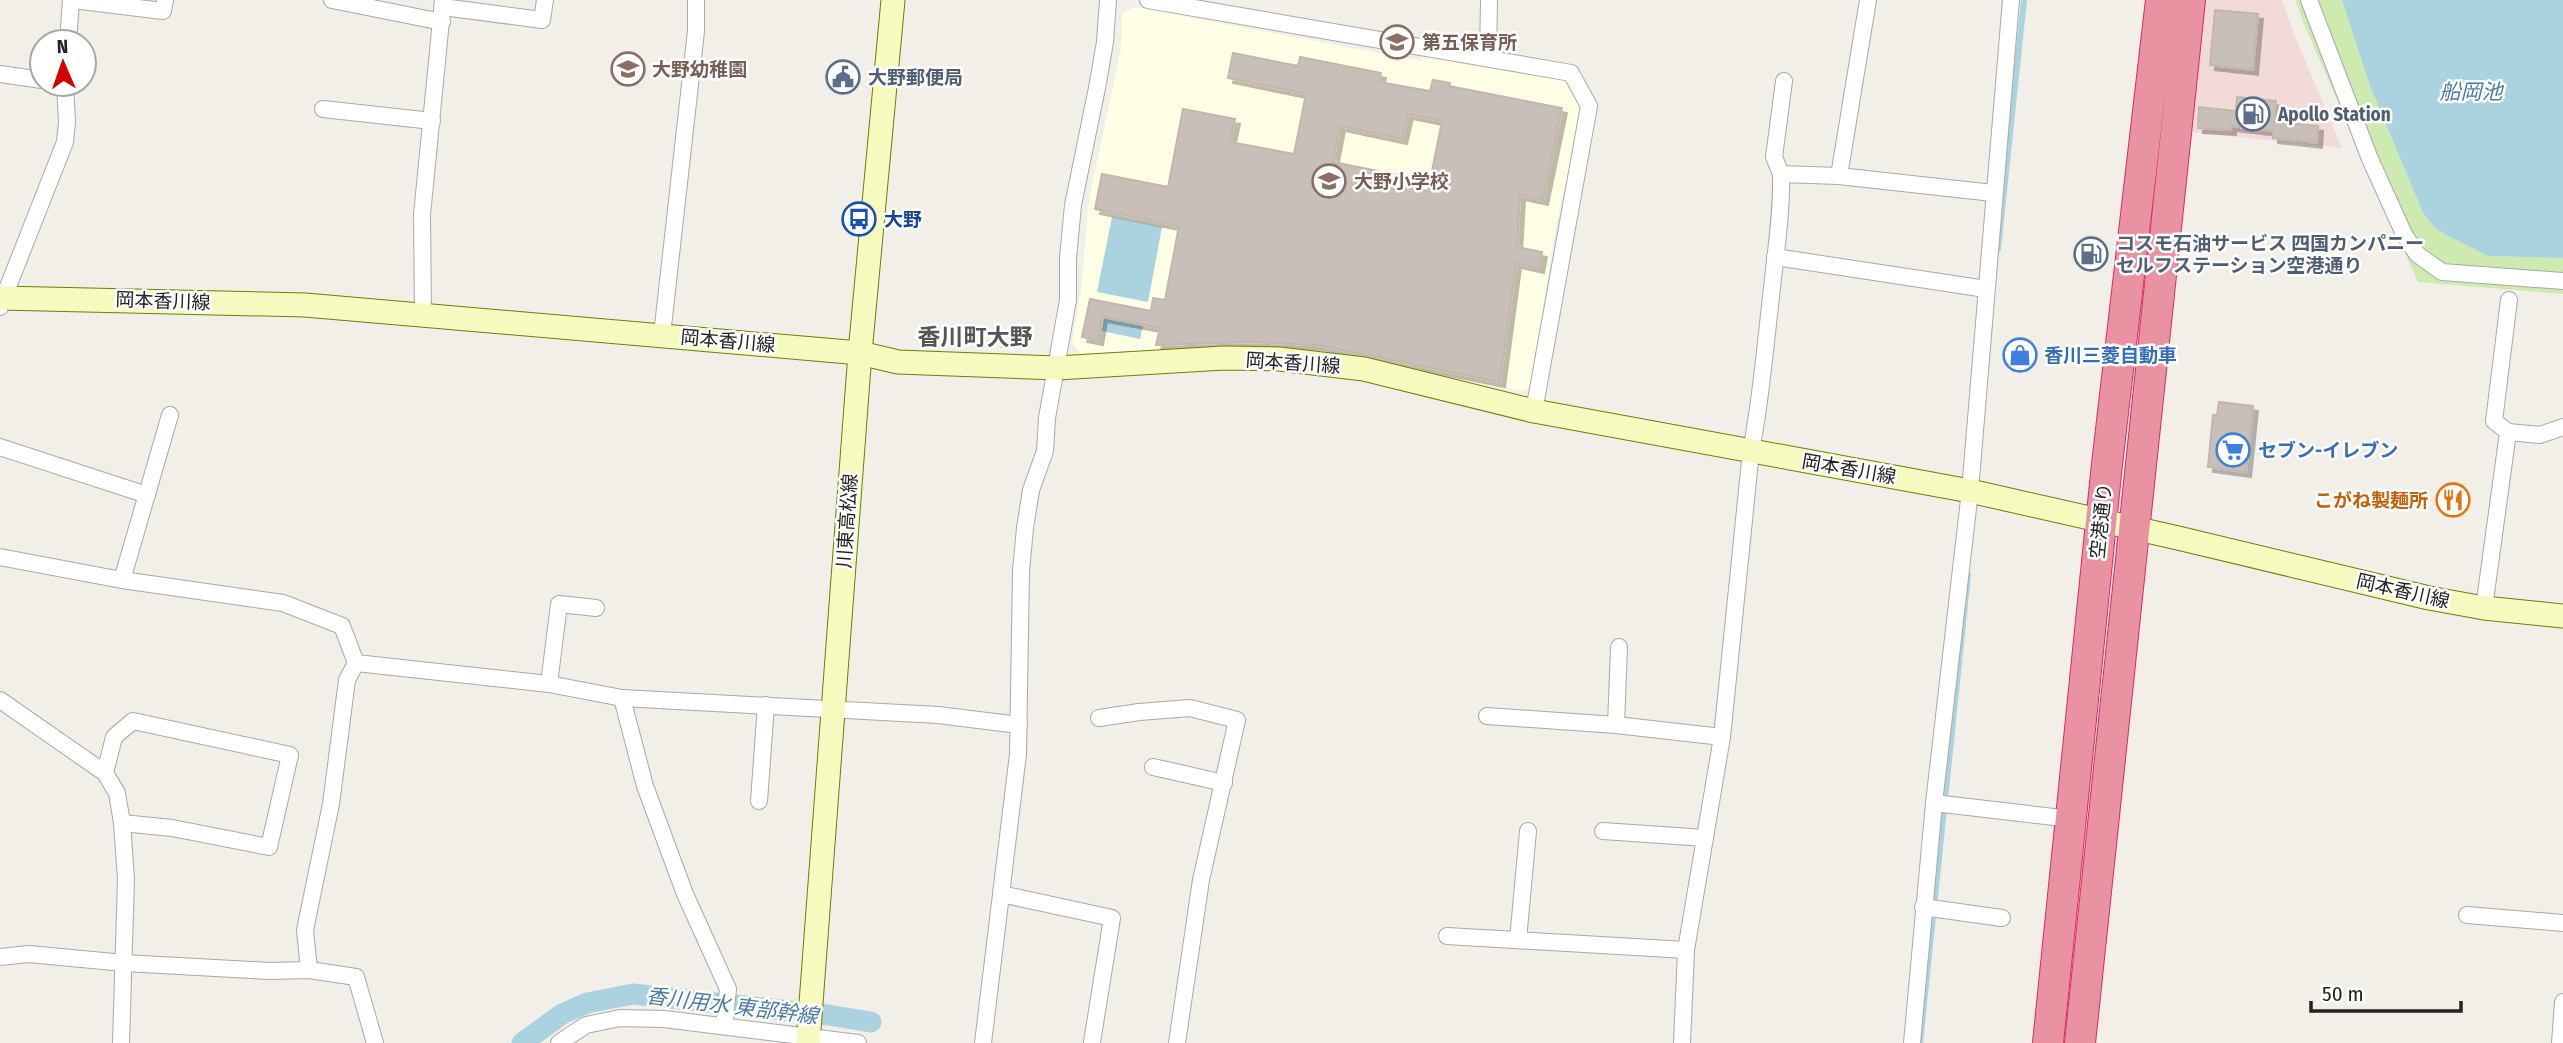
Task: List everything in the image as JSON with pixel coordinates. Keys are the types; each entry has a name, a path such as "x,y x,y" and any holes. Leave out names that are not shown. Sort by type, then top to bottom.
{"highway":[{"name":"空港通り","path":"2048,1043 2101,520 2161,0"},
{"name":"空港通り","path":"2080,1043 2190,0"}],"main road":[{"name":"川東高松線","path":"808,1039 860,353 893,0"},
{"name":"岡本香川線","path":"1,301 305,305 860,353 898,362 1058,368 1224,358 1279,359 1364,369 1534,411 1970,491 2429,598 2484,608 2563,616"}],"street":[{"path":"69,28 72,0 163,11 165,0"},
{"path":"332,0 542,20 545,0"},
{"path":"662,335 696,31 696,0"},
{"path":"983,1043 1018,754 1021,571 1025,528 1031,490 1045,450 1047,418 1058,368 1068,300 1073,205 1105,42 1108,0"},
{"path":"1148,0 1571,73 1590,106 1534,411"},
{"path":"1488,58 1489,0"},
{"path":"1839,176 1868,0"},
{"path":"1912,1043 1924,907 1970,491 2011,0"},
{"path":"2309,0 2370,159 2404,234 2417,254 2442,272 2563,281"},
{"path":"423,315 422,215 443,10"},
{"path":"0,74 28,78"},
{"path":"1682,1043 1686,950 1722,737 1751,451 1758,418 1782,192 1781,174 1774,157 1784,80"},
{"path":"1,301 65,142 66,98"},
{"path":"323,108 432,121"},
{"path":"1781,174 1839,176 1993,192"},
{"path":"1775,257 1986,289"},
{"path":"2509,300 2494,421 2508,432 2540,435 2563,427"},
{"path":"122,580 170,415"},
{"path":"2484,608 2508,432"},
{"path":"0,447 146,495"},
{"path":"0,557 122,580 283,603 342,626 356,663 347,680 331,804 305,930 309,970"},
{"path":"550,684 559,604 596,608"},
{"path":"1616,724 1619,647"},
{"path":"356,663 550,684 622,698 938,715 1019,725"},
{"path":"622,698 645,786 676,870 728,989 724,1025"},
{"path":"0,700 105,773 117,793 122,822 125,879 121,1043"},
{"path":"759,801 766,705"},
{"path":"1099,718 1190,708 1237,720 1201,880 1177,1043"},
{"path":"1486,716 1616,724 1722,737"},
{"path":"105,773 114,737 133,720 290,755 270,847 172,828 122,822"},
{"path":"1153,768 1224,783"},
{"path":"1935,803 2071,819"},
{"path":"1518,940 1528,831"},
{"path":"1603,831 1705,838"},
{"path":"1001,894 1112,918 1090,1043 1108,1043"},
{"path":"1924,907 2002,918"},
{"path":"2467,915 2563,923"},
{"path":"1447,936 1686,950"},
{"path":"0,957 29,954 124,963 270,971 309,970 356,977 375,1043"},
{"path":"2560,1043 2563,1003"},
{"path":"559,1043 586,1025 620,1018 724,1025 742,1035 858,1043"}],"shaded area":[{"path":"2205,0 2282,0 2342,148 2191,132"},
{"name":"大野小学校","path":"1134,7 1421,61 1424,53 1566,78 1583,109 1557,220 1530,387 1523,391 1316,350 1253,347 1081,354 1072,343 1081,291 1089,200 1121,49 1122,14"}],"green space":[{"path":"2295,0 2342,0 2370,86 2423,213 2435,228 2488,256 2563,258 2563,294 2418,282"}],"water":[{"name":"船岡池","path":"2342,0 2563,0 2563,258 2488,256 2435,228 2423,213 2370,86"},
{"path":"1112,217 1162,227 1148,302 1097,292"},
{"path":"1104,318 1143,326 1140,339 1102,331"}],"building":[{"path":"2215,10 2258,14 2253,70 2210,65"},
{"name":"大野小学校","path":"1233,53 1298,66 1300,57 1381,73 1379,82 1430,91 1433,80 1450,83 1449,86 1562,108 1543,200 1520,195 1517,247 1542,252 1539,268 1516,263 1500,382 1317,345 1249,342 1156,345 1160,328 1102,317 1098,340 1082,337 1090,299 1151,311 1153,298 1165,300 1179,226 1095,209 1102,174 1168,187 1183,109 1235,119 1230,142 1294,154 1306,94 1228,78","holes":["1408,114 1442,121 1428,191 1396,185 1398,175 1333,162 1340,126 1402,139"]},
{"path":"2237,97 2276,101 2274,122 2318,126 2317,143 2273,138 2273,131 2231,126 2231,130 2198,128 2199,107 2236,111"},
{"path":"2219,402 2253,406 2246,472 2208,467 2213,415 2217,415"}],"waterway":[{"path":"1998,249 2024,0"},
{"path":"1920,1043 1968,575"},
{"name":"香川用水 東部幹線","path":"522,1043 562,1014 587,1003 633,994 871,1022"}],"place":[{"name":"第五保育所","path":"1397,42"},
{"name":"大野幼稚園","path":"628,69"},
{"name":"大野郵便局","path":"843,77"},
{"name":"Apollo Station","path":"2253,114"},
{"name":"大野小学校","path":"1329,181"},
{"name":"大野","path":"859,219"},
{"name":"コスモ石油サービス 四国カンパニー セルフステーション空港通り","path":"2091,254"},
{"name":"香川三菱自動車","path":"2020,355"},
{"name":"セブン-イレブン","path":"2233,450"},
{"name":"こがね製麺所","path":"2453,500"}],"district":[{"name":"香川町大野","path":"975,337"}]}
